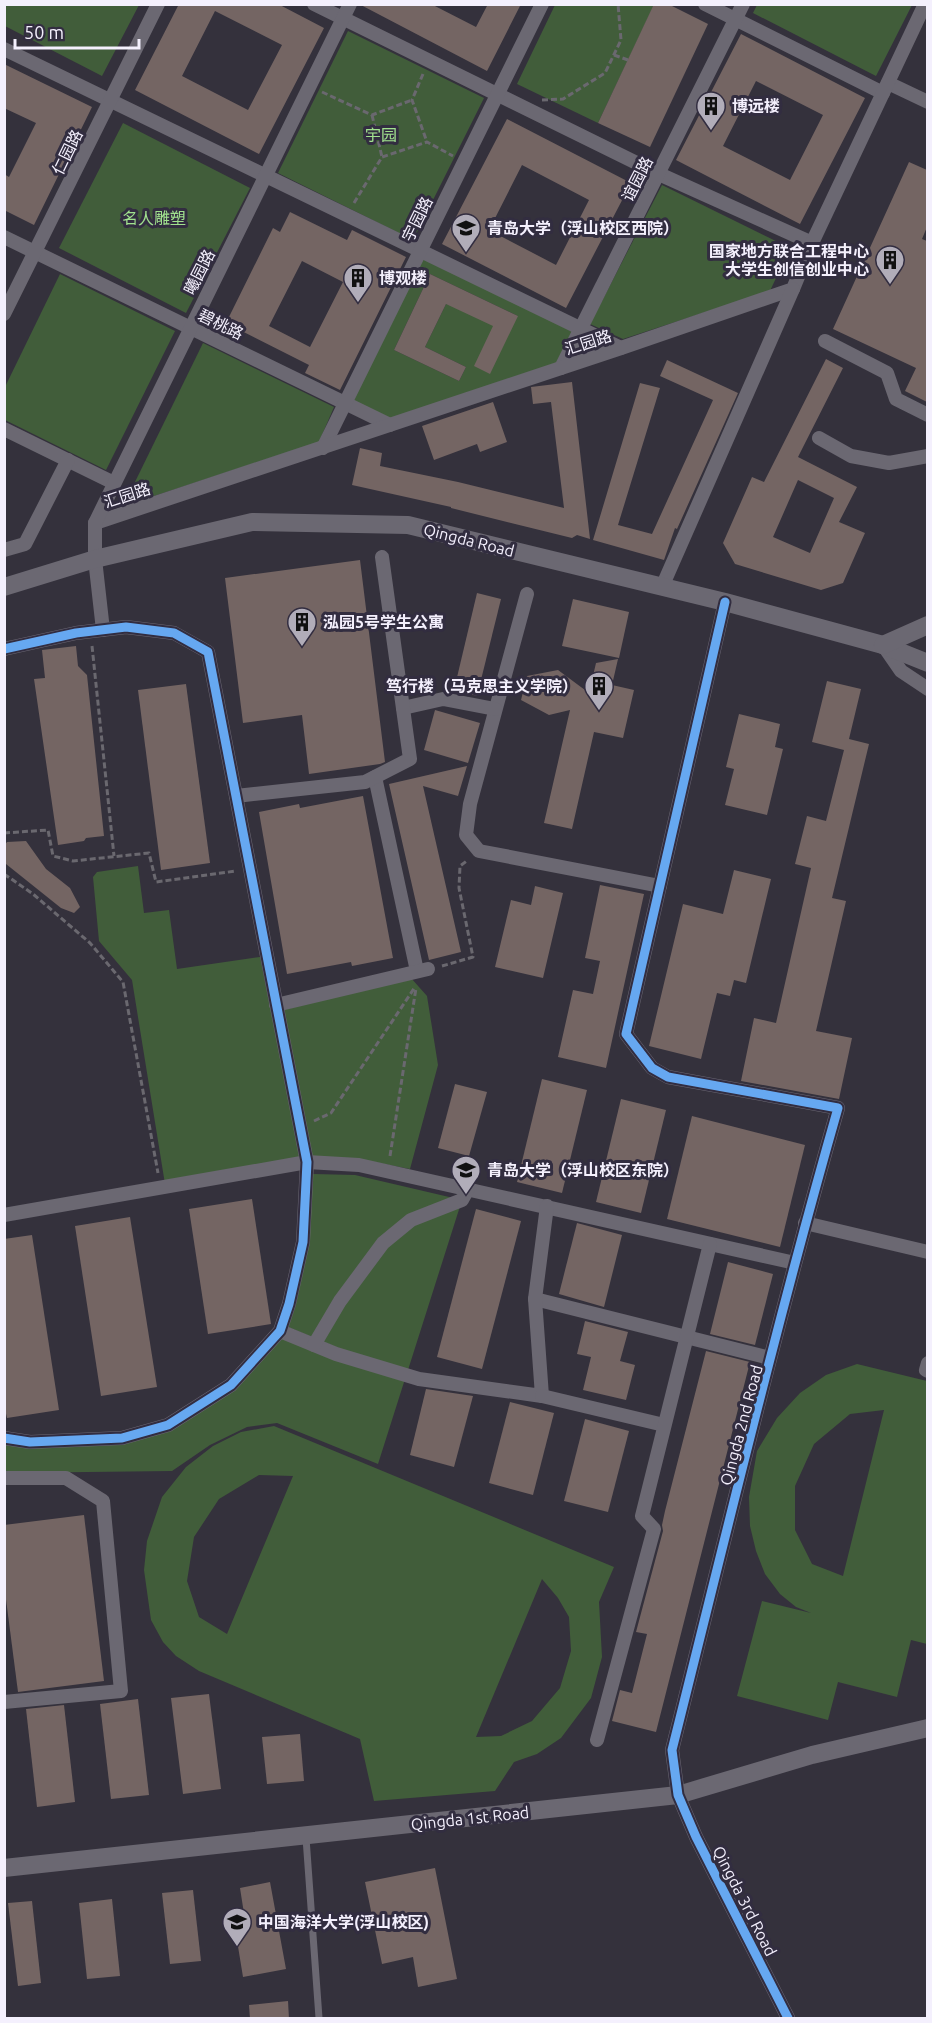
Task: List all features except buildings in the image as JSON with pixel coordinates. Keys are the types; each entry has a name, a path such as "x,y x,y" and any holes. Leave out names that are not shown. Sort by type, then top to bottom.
{"street":[{"name":"仁园路","path":"4,314 158,4"},
{"path":"314,4 659,174 812,243"},
{"name":"曦园路","path":"96,631 95,523 350,4"},
{"name":"宇园路","path":"323,448 542,4"},
{"path":"705,4 886,88 927,102"},
{"name":"谊园路","path":"561,368 743,4"},
{"path":"662,587 812,243 925,4"},
{"path":"4,49 621,348"},
{"name":"碧桃路","path":"4,237 390,425"},
{"name":"汇园路","path":"95,523 793,289"},
{"path":"825,341 887,373 896,399 927,415"},
{"name":"汇园路","path":"4,429 114,483"},
{"path":"819,438 851,456 889,463 927,456"},
{"path":"4,550 25,544 68,460"},
{"name":"Qingda Road","path":"4,587 95,559 252,522 408,525 725,602 883,645 927,663"},
{"path":"236,796 365,782 410,759 382,556"},
{"path":"527,594 470,804 466,835 479,851 660,886"},
{"path":"672,1750 770,1358 838,1108 668,1077 652,1068 626,1034 725,602"},
{"path":"927,625 883,645 901,671 927,689"},
{"path":"4,649 76,633 126,627 174,633 208,652 307,1162 303,1242 289,1304 280,1331 231,1385 168,1425 122,1438 30,1442 4,1438"},
{"path":"403,708 443,699 495,709"},
{"path":"276,1005 423,970 375,777"},
{"path":"4,1215 307,1162 359,1165 795,1263"},
{"path":"314,1345 340,1300 383,1243 411,1220 462,1200 468,1189"},
{"path":"542,1395 535,1299 547,1206"},
{"path":"807,1224 927,1252"},
{"name":"Qingda 2nd Road","path":"672,1750 807,1224"},
{"path":"597,1740 654,1529 642,1516 710,1244"},
{"path":"535,1299 770,1358"},
{"path":"280,1331 336,1354 419,1379 542,1395 664,1425"},
{"path":"927,1363 927,1371"},
{"path":"4,1478 66,1478 103,1501 121,1691 4,1702"},
{"name":"Qingda 1st Road","path":"4,1868 678,1795 812,1755 927,1728"},
{"name":"Qingda 3rd Road","path":"672,1750 678,1795 696,1837 788,2019"}],"lane":[{"path":"306,1835 319,2019"}],"path":[{"path":"513,102 563,99 605,73 621,40 618,4"},
{"path":"614,55 628,60"},
{"path":"429,61 412,100 427,142 464,161"},
{"path":"309,86 372,115 412,100"},
{"path":"372,115 382,157"},
{"path":"346,215 382,157 427,142"},
{"path":"96,631 114,856"},
{"path":"4,833 48,830 53,856 74,861 149,853 156,882 250,869"},
{"path":"300,1128 331,1113 416,986 423,970 473,957 459,888 460,866 479,851"},
{"path":"4,874 26,889 90,943 123,982 161,1188"},
{"path":"388,1171 416,986"}],"green space":[{"path":"757,4 912,5 876,76 753,13"},
{"path":"4,5 139,5 102,76 5,26"},
{"path":"555,5 654,5 598,123 517,84"},
{"name":"宇园","path":"348,31 484,98 413,240 278,173"},
{"name":"名人雕塑","path":"123,123 250,188 186,313 59,248"},
{"path":"662,185 790,248 770,291 623,339 590,324"},
{"path":"422,258 574,330 557,364 391,419 352,400","holes":["430,274 518,316 446,304 425,347 466,367 459,381 394,350"]},
{"path":"60,274 175,331 106,470 5,420 5,387"},
{"path":"203,343 334,407 319,442 151,497 133,486"},
{"path":"138,866 144,913 169,910 177,969 260,957 301,1158 165,1184 132,980 99,941 93,877 97,872"},
{"path":"411,978 427,996 438,1065 410,1169 358,1159 312,1157 283,1010"},
{"path":"313,1174 355,1175 462,1200 408,1370 338,1348 288,1327 295,1308 309,1244"},
{"path":"281,1338 405,1379 378,1464 277,1423 247,1427 210,1445 172,1471 5,1473 5,1443 31,1447 120,1445 171,1429"},
{"path":"857,1364 927,1381 927,1644 911,1640 897,1697 838,1682 828,1720 737,1696 762,1601 811,1613 796,1607 780,1594 765,1574 750,1526 749,1497 757,1451 777,1418 800,1393 826,1375","holes":["884,1410 843,1576 812,1564 795,1530 795,1486 814,1444 850,1414"]},
{"path":"274,1426 614,1567 599,1602 602,1657 591,1698 561,1738 537,1754 514,1762 495,1791 374,1801 360,1739 199,1671 176,1656 163,1642 151,1620 144,1570 147,1541 162,1497 186,1467 213,1446 241,1432","holes":["259,1475 293,1476 227,1634 199,1617 187,1581 194,1537 219,1499","542,1579 558,1598 569,1617 571,1651 560,1688 532,1721 501,1736 476,1737"]}],"cycle path":[{"path":"725,602 626,1034 652,1068 668,1077 838,1108 773,1348 672,1750 678,1795 696,1837 788,2018"},
{"path":"4,649 76,633 126,627 174,633 208,652 307,1162 303,1242 289,1304 280,1331 231,1385 168,1425 122,1438 30,1442 4,1438"}],"place":[{"name":"博远楼","path":"711,132"},
{"name":"青岛大学（浮山校区西院）","path":"466,254"},
{"name":"国家地方联合工程中心 大学生创信创业中心","path":"890,286"},
{"name":"博观楼","path":"358,304"},
{"name":"泓园5号学生公寓","path":"302,648"},
{"name":"笃行楼（马克思主义学院）","path":"599,712"},
{"name":"青岛大学（浮山校区东院）","path":"466,1196"},
{"name":"中国海洋大学(浮山校区)","path":"237,1948"}]}
